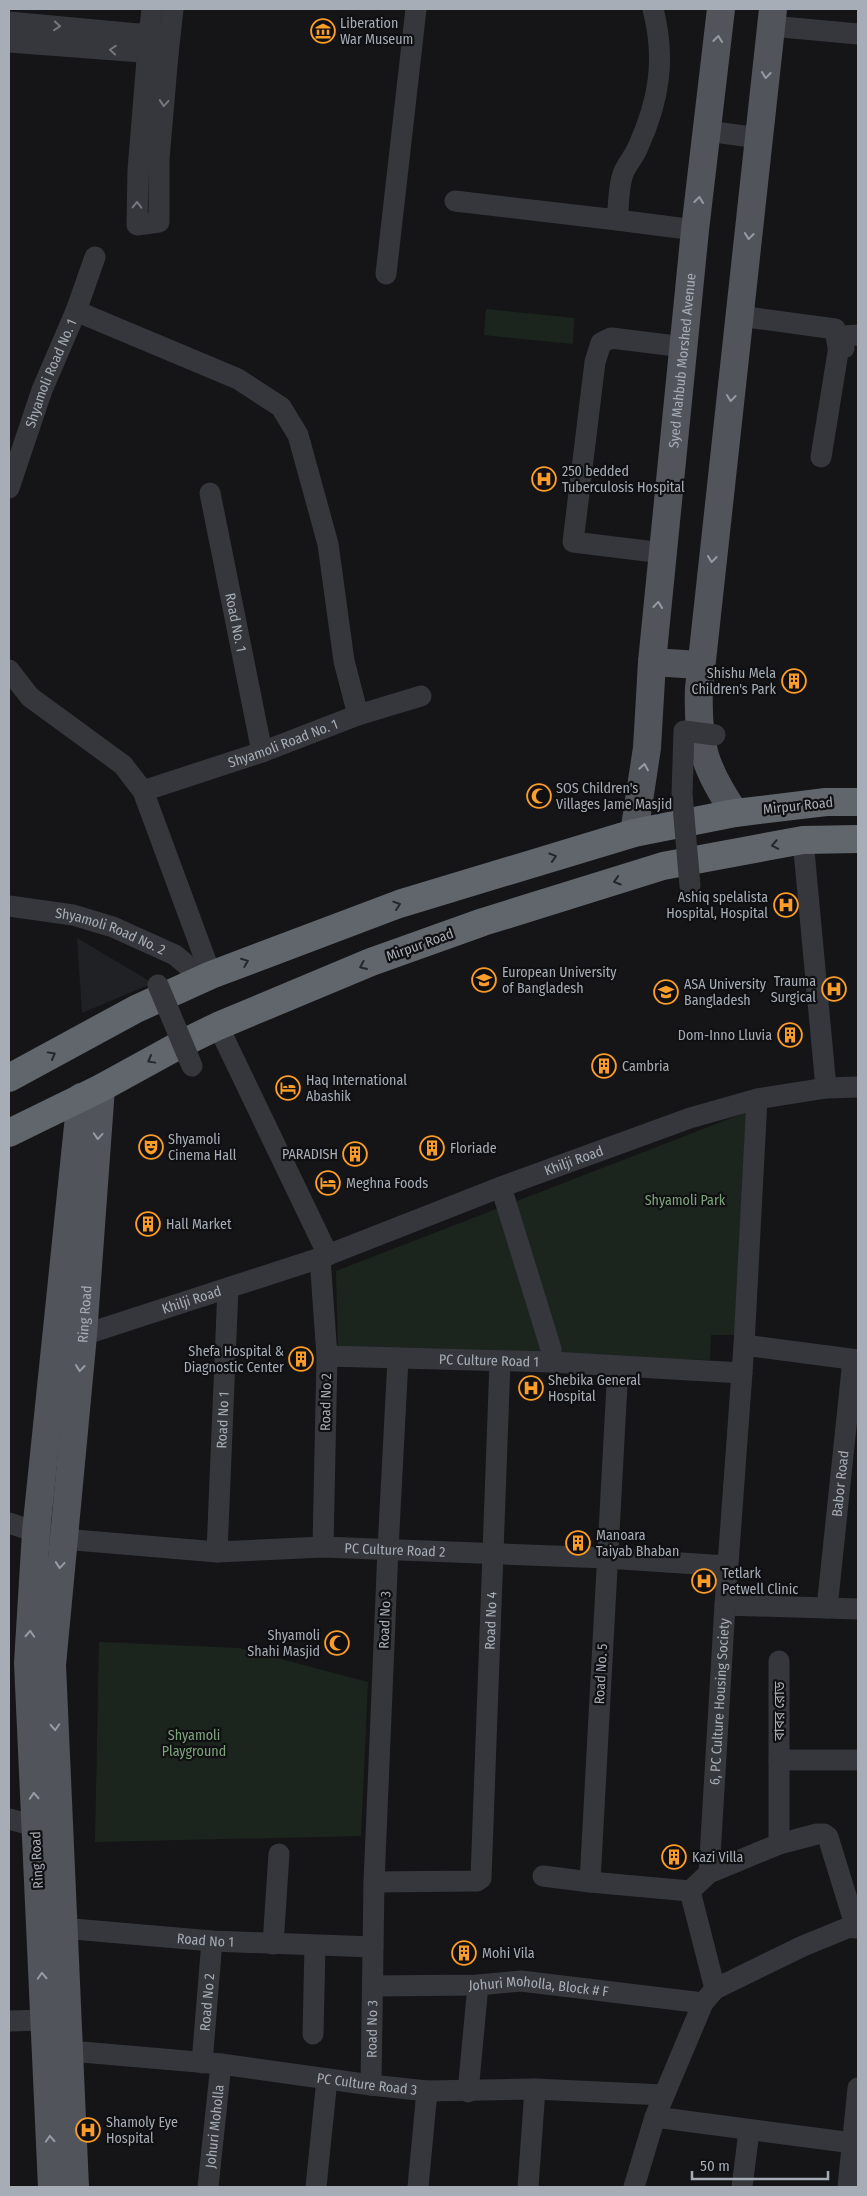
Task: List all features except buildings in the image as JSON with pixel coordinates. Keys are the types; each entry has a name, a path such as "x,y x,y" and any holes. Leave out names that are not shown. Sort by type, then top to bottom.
{"highway":[{"name":"Mirpur Road","path":"9,1078 136,1009 204,978 399,904 634,833 735,813 826,802 858,802"},
{"name":"Mirpur Road","path":"9,1133 91,1093 187,1054 218,1026 371,962 483,922 663,866 803,840 858,839"}],"main road":[{"name":"Syed Mahbub Morshed Avenue","path":"634,833 647,748 652,662 695,230 721,9"},
{"path":"735,813 720,791 703,755 699,735 700,665 772,17"},
{"path":"652,662 700,665"},
{"name":"Ring Road","path":"52,2187 44,2020 52,1927 52,1665 83,1334 91,1093"},
{"name":"Ring Road","path":"75,2187 70,2050 35,1826 28,1663 36,1532 91,1093"}],"street":[{"path":"152,9 159,44 159,222 137,225 138,170 159,44 173,9"},
{"path":"386,274 416,9"},
{"path":"617,220 622,174 637,150 653,113 660,71 659,32 653,9"},
{"path":"772,17 858,34"},
{"path":"9,22 159,44"},
{"path":"9,42 159,44"},
{"path":"707,131 759,138"},
{"path":"455,200 695,230"},
{"name":"Shyamoli Road No. 1","path":"9,488 42,390 76,311 95,257"},
{"path":"76,311 238,379 281,406 298,435 328,544 344,661 358,715"},
{"path":"740,316 835,329 848,348"},
{"path":"821,457 848,348 844,336 858,335"},
{"path":"663,553 573,542 595,362 601,343 611,338 684,347"},
{"name":"Road No. 1","path":"210,493 262,752"},
{"path":"9,670 30,697 123,765 143,791 204,978"},
{"name":"Shyamoli Road No. 1","path":"143,791 262,752 358,715 421,696"},
{"path":"690,886 682,794 684,731 715,735"},
{"path":"803,840 826,1088"},
{"name":"Shyamoli Road No. 2","path":"9,906 73,915 113,926 175,955 204,978"},
{"path":"158,985 187,1054"},
{"path":"218,1026 324,1257"},
{"name":"Khilji Road","path":"83,1334 324,1257 690,1118 757,1099 826,1088 858,1088"},
{"path":"742,1373 757,1099"},
{"path":"502,1188 551,1349 551,1362"},
{"name":"Road No 2","path":"323,1546 327,1356 324,1257"},
{"name":"Road No 1","path":"217,1552 228,1288"},
{"name":"Babor Road","path":"744,1345 856,1360 828,1608"},
{"name":"PC Culture Road 1","path":"327,1356 551,1362 742,1373"},
{"name":"Road No 3","path":"371,2085 374,1882 398,1359"},
{"name":"Road No 4","path":"374,1882 480,1880 500,1362"},
{"name":"Road No. 5","path":"590,1882 606,1558 618,1366"},
{"name":"6, PC Culture Housing Society","path":"709,1873 727,1566 742,1373"},
{"path":"9,1523 63,1538"},
{"name":"PC Culture Road 2","path":"63,1538 217,1552 323,1546 492,1555 606,1558 727,1566"},
{"path":"725,1605 858,1609"},
{"name":"বাবর রোড","path":"779,1661 780,1760"},
{"path":"779,1844 780,1760 858,1760"},
{"path":"9,1819 35,1826"},
{"path":"543,1876 690,1891 709,1873 779,1844 817,1834 824,1834 828,1837 857,1927 847,1928 803,1946 709,1996"},
{"path":"273,1944 279,1854"},
{"path":"634,2187 664,2095 709,1996 690,1891"},
{"name":"Road No 1","path":"52,1927 212,1941 373,1947"},
{"name":"Road No 2","path":"212,1941 212,2063"},
{"path":"313,2034 315,1946"},
{"name":"Johuri Moholla, Block # F","path":"373,1986 478,1985 521,1981 709,1996"},
{"path":"468,2092 478,1985"},
{"path":"9,2021 44,2020"},
{"name":"PC Culture Road 3","path":"70,2050 212,2063 427,2091 468,2092 535,2089 664,2095"},
{"name":"Johuri Moholla","path":"208,2187 212,2063"},
{"path":"316,2187 327,2079"},
{"path":"848,2187 858,2088"},
{"path":"528,2187 535,2089"},
{"path":"418,2187 427,2091"},
{"path":"656,2117 749,2131 853,2143"},
{"path":"742,2187 749,2131"}],"shaded area":[{"path":"77,938 153,983 82,1013"}],"green space":[{"path":"486,309 574,318 573,344 484,335"},
{"name":"Shyamoli Park","path":"747,1112 738,1335 711,1335 710,1360 338,1349 336,1271"},
{"name":"Shyamoli Playground","path":"99,1642 239,1648 368,1682 361,1836 95,1842"}],"place":[{"name":"Liberation War Museum","path":"323,31"},
{"name":"250 bedded Tuberculosis Hospital","path":"544,479"},
{"name":"Shishu Mela Children's Park","path":"794,681"},
{"name":"SOS Children's Villages Jame Masjid","path":"539,796"},
{"name":"Ashiq spelalista Hospital, Hospital","path":"786,905"},
{"name":"European University of Bangladesh","path":"484,980"},
{"name":"Trauma Surgical","path":"834,989"},
{"name":"ASA University Bangladesh","path":"666,992"},
{"name":"Dom-Inno Lluvia","path":"790,1035"},
{"name":"Cambria","path":"604,1066"},
{"name":"Haq International Abashik","path":"288,1088"},
{"name":"Shyamoli Cinema Hall","path":"151,1147"},
{"name":"Floriade","path":"432,1148"},
{"name":"PARADISH","path":"355,1154"},
{"name":"Meghna Foods","path":"328,1183"},
{"name":"Hall Market","path":"148,1224"},
{"name":"Shefa Hospital & Diagnostic Center","path":"301,1359"},
{"name":"Shebika General Hospital","path":"531,1388"},
{"name":"Manoara Taiyab Bhaban","path":"578,1543"},
{"name":"Tetlark Petwell Clinic","path":"704,1581"},
{"name":"Shyamoli Shahi Masjid","path":"337,1643"},
{"name":"Kazi Villa","path":"674,1857"},
{"name":"Mohi Vila","path":"464,1953"},
{"name":"Shamoly Eye Hospital","path":"88,2130"}]}
